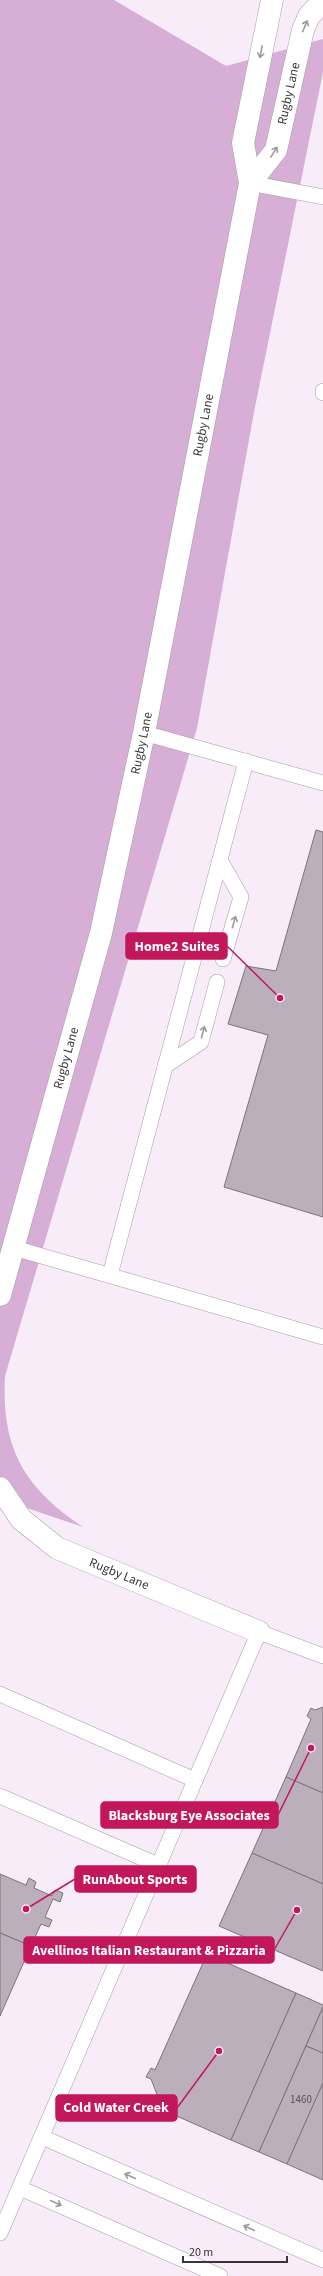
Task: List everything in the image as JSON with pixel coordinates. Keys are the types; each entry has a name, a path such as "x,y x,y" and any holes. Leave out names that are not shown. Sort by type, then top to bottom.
{"street":[{"name":"Rugby Lane","path":"0,1295 101,933 144,733 250,183 243,143 272,0"},
{"name":"Rugby Lane","path":"250,183 276,150 303,30 310,16 323,1"},
{"name":"Rugby Lane","path":"0,1488 21,1519 57,1548 259,1632"}],"lane":[{"path":"250,183 323,197"},
{"path":"144,733 323,782"},
{"path":"110,1275 246,761"},
{"path":"220,860 241,897 223,959"},
{"path":"165,1066 201,1042 217,982"},
{"path":"14,1248 323,1337"},
{"path":"0,2233 259,1632 323,1656"},
{"path":"0,1694 195,1780"},
{"path":"0,1796 158,1865"},
{"path":"42,2137 323,2260"},
{"path":"20,2188 220,2276"}],"shaded area":[{"path":"0,0 114,0 226,66 323,39 323,72 254,412 197,728 5,1376 7,1424 12,1445 20,1464 31,1481 45,1497 83,1527 0,1499"}],"building":[{"path":"316,830 323,832 323,1217 224,1187 268,1035 228,1024 246,966 276,971"},
{"path":"323,1707 323,1793 286,1777 311,1719 307,1716 311,1708 315,1710"},
{"path":"286,1777 323,1793 323,1884 252,1853"},
{"path":"252,1853 323,1884 323,1971 219,1926"},
{"path":"0,1874 26,1885 29,1878 36,1882 34,1888 52,1896 55,1890 63,1893 60,1902 53,1899 45,1917 52,1920 49,1927 41,1924 31,1946 0,1933"},
{"path":"0,1933 31,1946 0,2016"},
{"path":"207,1954 296,1993 231,2140 172,2114 170,2118 161,2114 163,2110 151,2079 146,2077 151,2068 155,2070"},
{"path":"296,1993 323,2005 323,2007 259,2152 231,2140"},
{"path":"323,2007 323,2053 306,2046"},
{"path":"306,2046 323,2053 323,2083 287,2164 259,2152"},
{"path":"323,2083 323,2180 287,2164"}],"place":[{"name":"Home2 Suites","path":"280,998"},
{"name":"Blacksburg Eye Associates","path":"311,1748"},
{"name":"RunAbout Sports","path":"26,1909"},
{"name":"Avellinos Italian Restaurant & Pizzaria","path":"297,1910"},
{"name":"Cold Water Creek","path":"219,2051"}]}
